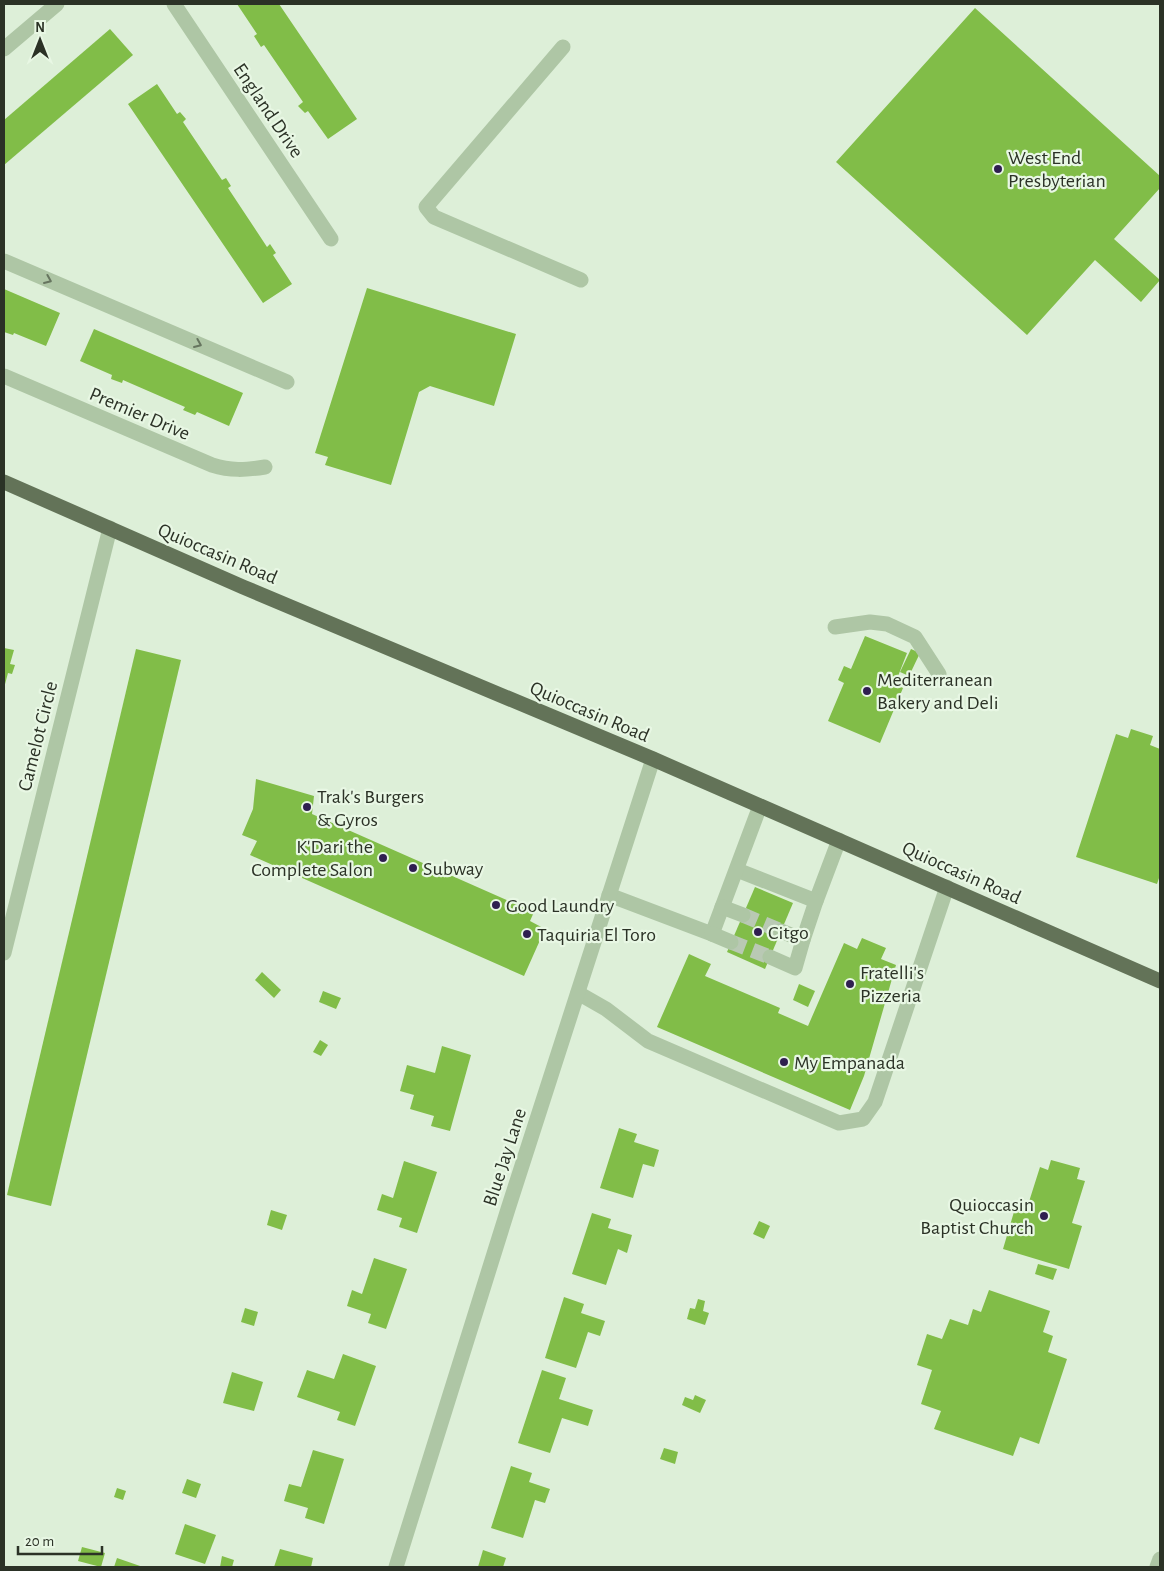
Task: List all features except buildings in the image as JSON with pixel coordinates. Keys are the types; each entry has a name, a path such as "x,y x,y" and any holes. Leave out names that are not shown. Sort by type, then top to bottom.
{"main road":[{"name":"Quioccasin Road","path":"4,482 839,840 1160,981"}],"street":[{"path":"4,49 57,4"},
{"name":"England Drive","path":"174,4 330,239"},
{"path":"564,47 426,207 434,217 581,280"},
{"path":"4,261 287,382"},
{"name":"Premier Drive","path":"4,376 226,470 243,471 265,467"},
{"name":"Camelot Circle","path":"4,953 110,528"},
{"path":"835,627 870,622 887,624 915,637 939,674"},
{"name":"Blue Jay Lane","path":"396,1567 508,1209 653,760"},
{"path":"712,934 760,806"},
{"path":"770,957 794,968 839,840"},
{"path":"737,870 816,902"},
{"path":"578,993 606,1009 648,1041 839,1123 863,1119 875,1102 947,887"},
{"path":"609,894 731,942"},
{"path":"722,908 743,915"},
{"path":"781,931 803,940"},
{"path":"1157,1567 1160,1559"}],"tunnel":[{"path":"743,915 781,931"},
{"path":"731,942 770,957"}],"place":[{"name":"West End Presbyterian","path":"998,169"},
{"name":"Mediterranean Bakery and Deli","path":"867,691"},
{"name":"Trak's Burgers & Gyros","path":"307,807"},
{"name":"K'Dari the Complete Salon","path":"383,858"},
{"name":"Subway","path":"413,868"},
{"name":"Good Laundry","path":"496,905"},
{"name":"Citgo","path":"758,932"},
{"name":"Taquiria El Toro","path":"527,934"},
{"name":"Fratelli's Pizzeria","path":"850,984"},
{"name":"My Empanada","path":"784,1062"},
{"name":"Quioccasin Baptist Church","path":"1044,1216"}]}
